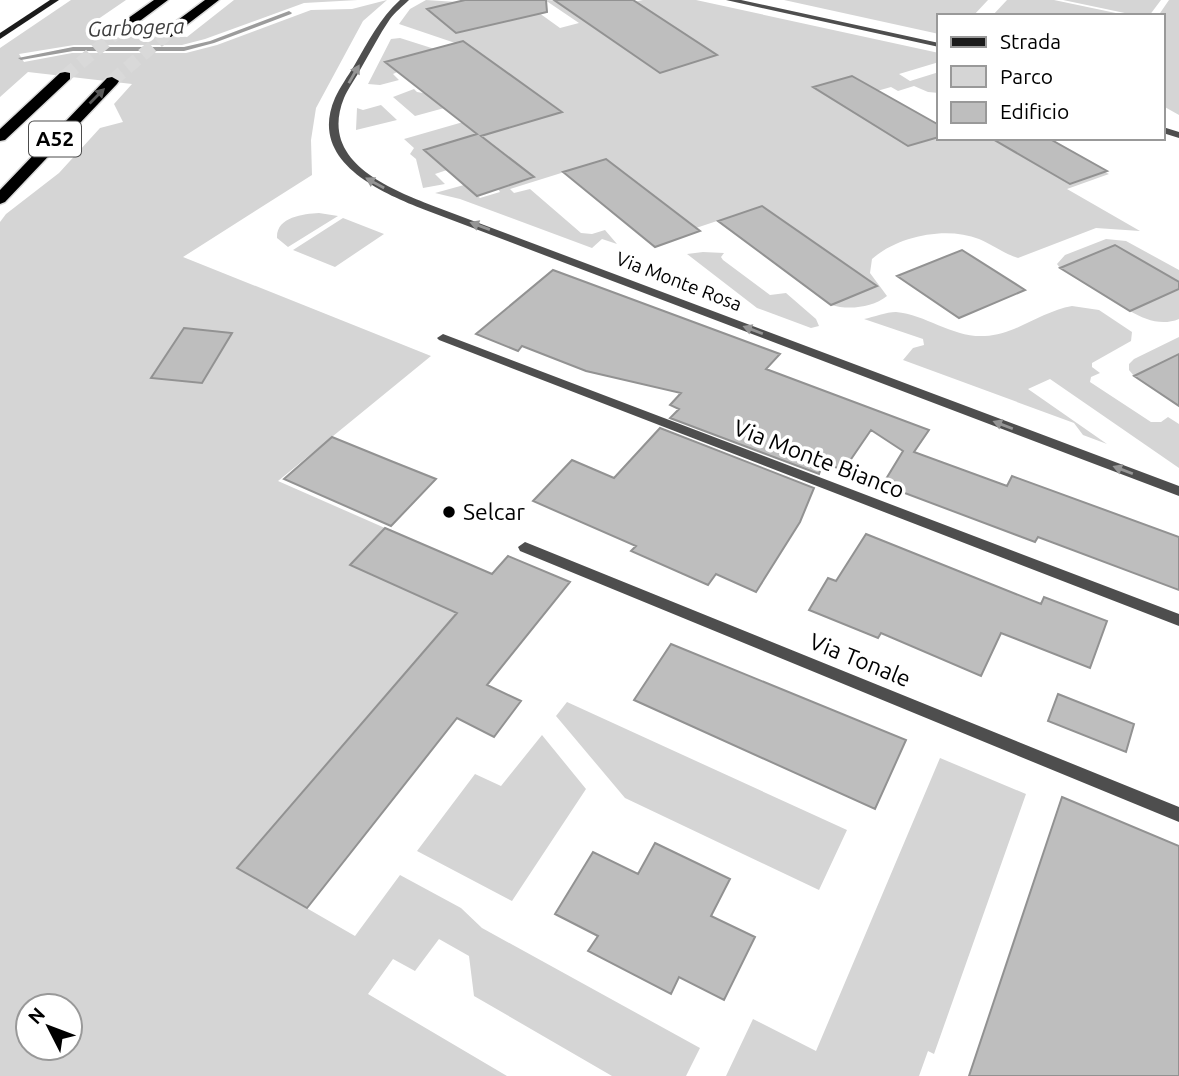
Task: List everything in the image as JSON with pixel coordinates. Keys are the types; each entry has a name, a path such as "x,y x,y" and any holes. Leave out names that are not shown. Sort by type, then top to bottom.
{"highway":[{"path":"121,29 162,0"},
{"path":"167,34 213,0"},
{"name":"A52","path":"0,137 65,76"},
{"name":"A52","path":"0,199 112,81"}],"main road":[{"path":"0,37 55,0"}],"street":[{"name":"Via Monte Rosa","path":"405,0 388,15 333,113 332,128 338,145 349,163 366,178 432,209 1179,491"},
{"path":"730,0 937,46"},
{"name":"Via Monte Bianco","path":"443,338 1179,620"},
{"name":"Via Tonale","path":"525,547 1179,815"}],"green space":[{"path":"71,0 126,0 88,26 187,37 234,0 358,0 304,3 182,45 74,45 19,54 24,62 72,53 186,53 217,45 311,10 352,9 387,0 363,21 316,108 311,140 312,175 183,257 431,356 278,481 385,528 350,565 457,613 237,868 355,936 400,875 461,908 482,928 700,1048 686,1076 612,1076 474,996 469,956 439,939 415,971 393,959 368,994 507,1076 0,1076 0,222 6,214 59,173 100,128 123,122 114,104 132,84 28,72 0,97 0,48"},
{"path":"426,0 457,2 427,9 456,33 518,19 535,10 560,28 579,23 545,0 624,4 643,0 696,0 937,53 937,63 899,74 910,81 937,73 937,93 914,86 898,91 891,87 877,91 814,88 908,146 937,138 937,140 994,140 1069,184 1105,172 1109,174 1067,189 1140,231 1096,228 1018,258 966,235 923,235 895,244 872,259 870,273 887,296 860,307 845,307 831,305 877,286 762,206 696,228 606,159 510,189 514,193 530,189 581,233 592,234 605,230 617,244 602,239 592,248 460,199 435,193 464,185 480,198 500,192 498,189 534,178 482,136 424,150 447,170 435,174 445,184 423,188 416,159 410,154 414,148 404,139 491,114 561,111 505,71 489,76 464,46 399,24 410,9"},
{"path":"784,0 988,0 975,14 937,14 937,34"},
{"path":"1007,0 1054,0 1120,14 994,14"},
{"path":"1063,0 1161,0 1150,14 1130,14"},
{"path":"1169,0 1179,0 1179,115 1165,107 1165,14 1159,14"},
{"path":"400,38 441,51 393,74 399,80 380,85 368,84 391,39"},
{"path":"414,89 417,92 470,101 415,116 393,97"},
{"path":"381,105 397,120 356,130 357,108 363,110"},
{"path":"319,213 338,216 288,247 277,238 281,225 286,221"},
{"path":"343,218 384,234 335,267 293,250"},
{"path":"1106,239 1126,241 1179,270 1179,282 1115,245 1060,268 1057,264 1065,255"},
{"path":"724,253 721,257 723,260 770,295 786,293 816,319 819,326 811,328 757,308 687,254"},
{"path":"1179,289 1179,319 1154,321 1130,311"},
{"path":"1072,306 1099,310 1132,332 1131,341 1092,363 1092,367 1100,373 1091,377 1090,382 1151,422 1161,422 1168,417 1179,424 1179,468 1050,379 1028,389 1107,444 1083,435 1074,423 903,360 913,348 924,345 923,339 864,319 896,312 918,317 962,334 985,336 1007,332"},
{"path":"1179,337 1179,354 1134,376 1129,370 1129,364 1134,359"},
{"path":"567,702 847,830 819,890 625,798 556,716"},
{"path":"542,735 586,789 512,901 417,851 475,774 501,786"},
{"path":"940,758 1026,794 934,1054 928,1051 919,1076 726,1076 753,1019 816,1051"}],"building":[{"path":"465,0 546,0 547,12 456,33 427,9"},
{"path":"554,0 633,0 717,55 660,73"},
{"path":"463,41 562,112 481,136 534,177 477,196 424,150 477,134 385,62"},
{"path":"852,76 937,124 937,138 908,146 813,87"},
{"path":"994,140 1052,140 1107,171 1070,184"},
{"path":"606,159 700,231 655,247 563,172"},
{"path":"762,206 877,286 831,305 718,221"},
{"path":"1115,245 1179,282 1179,289 1130,311 1060,268"},
{"path":"962,250 1025,290 959,318 897,276"},
{"path":"553,270 780,354 766,369 929,430 914,452 1007,486 1012,476 1179,537 1179,590 1038,537 1035,542 894,489 898,483 886,479 903,451 871,430 847,465 842,463 838,468 823,463 819,474 670,418 679,409 670,405 681,393 586,371 522,346 518,351 476,334"},
{"path":"184,328 232,333 202,383 151,378"},
{"path":"1179,354 1179,406 1134,376"},
{"path":"660,428 814,488 800,522 756,592 716,574 708,585 631,551 636,546 533,501 572,460 614,478"},
{"path":"332,437 436,479 391,526 284,479"},
{"path":"385,528 492,574 508,556 570,582 487,685 521,701 494,737 457,718 307,908 237,868 457,613 350,565"},
{"path":"866,534 1041,604 1044,597 1107,621 1090,668 1001,633 981,676 881,633 878,638 809,610 828,578 836,581"},
{"path":"671,644 906,740 875,809 634,700"},
{"path":"1058,694 1134,724 1126,752 1048,721"},
{"path":"1062,797 1179,846 1179,1076 969,1076"},
{"path":"655,843 730,879 711,916 755,937 724,1000 679,977 671,994 588,951 598,936 555,914 593,852 638,874"}],"waterway":[{"name":"Garbogera","path":"21,58 73,49 184,49 212,42 289,13"}],"tunnel":[{"path":"65,76 121,29"},
{"path":"112,81 167,34"}],"place":[{"name":"Selcar","path":"449,512"}]}
